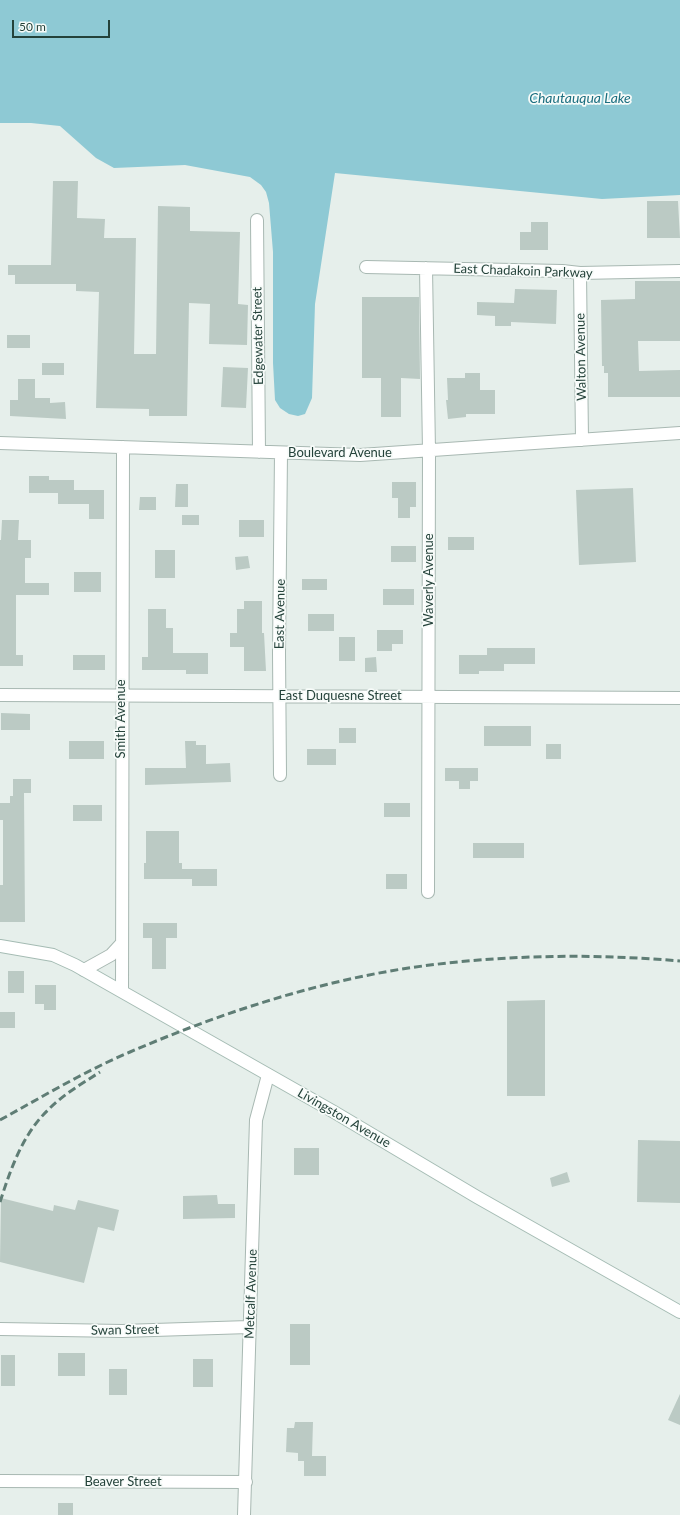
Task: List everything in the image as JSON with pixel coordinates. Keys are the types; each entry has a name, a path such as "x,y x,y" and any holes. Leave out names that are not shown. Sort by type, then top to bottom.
{"street":[{"name":"Edgewater Street","path":"257,220 259,452"},
{"name":"East Chadakoin Parkway","path":"366,267 580,273 680,271"},
{"name":"Waverly Avenue","path":"426,268 429,451 428,892"},
{"name":"Walton Avenue","path":"580,273 582,440"},
{"name":"Boulevard Avenue","path":"0,443 360,455 680,433"},
{"name":"Smith Avenue","path":"122,991 121,696 123,447"},
{"name":"East Avenue","path":"280,776 282,453"},
{"name":"East Duquesne Street","path":"0,695 680,698"},
{"path":"84,970 111,955 122,943"},
{"name":"Livingston Avenue","path":"0,946 53,955 84,970 334,1112 477,1197 680,1312"},
{"name":"Metcalf Avenue","path":"244,1515 256,1120 268,1075"},
{"name":"Swan Street","path":"0,1329 122,1331 249,1327"},
{"name":"Beaver Street","path":"0,1481 246,1482"}],"water":[{"name":"Chautauqua Lake","path":"0,0 680,0 680,195 602,199 335,173 315,304 312,398 305,414 298,416 289,414 280,408 275,400 273,363 273,252 269,203 266,192 261,185 250,177 185,165 114,168 96,158 60,126 31,123 0,123"}],"building":[{"path":"53,181 78,181 77,218 105,219 104,238 136,238 134,354 156,354 158,206 190,207 190,231 240,232 238,304 248,305 247,345 209,344 210,304 189,303 187,416 149,416 149,409 96,408 99,292 76,291 76,284 15,284 15,275 8,275 8,265 51,265"},
{"path":"647,201 678,201 680,238 647,238"},
{"path":"531,222 548,222 548,250 520,250 520,232 531,232"},
{"path":"635,281 680,281 680,341 638,341 639,371 680,370 680,397 608,397 608,373 604,373 604,366 602,366 601,300 635,299"},
{"path":"515,289 557,290 556,324 511,322 511,326 495,326 495,316 477,315 477,302 514,303"},
{"path":"362,297 419,297 420,379 401,378 401,417 381,417 381,378 362,378"},
{"path":"7,335 30,335 30,348 7,348"},
{"path":"42,363 64,363 64,375 42,375"},
{"path":"223,367 248,368 246,408 221,407"},
{"path":"465,373 480,373 480,390 495,390 495,414 466,414 466,417 448,419 446,400 448,400 447,378 465,378"},
{"path":"18,379 35,379 35,398 50,398 50,403 65,402 66,419 10,416 10,400 18,400"},
{"path":"29,476 49,476 49,480 74,480 74,490 104,490 104,519 89,519 89,504 58,504 58,493 29,493"},
{"path":"392,482 416,482 416,507 410,507 410,518 398,518 398,498 392,498"},
{"path":"176,484 188,484 188,507 175,507"},
{"path":"633,488 636,562 579,565 576,490"},
{"path":"140,497 156,497 156,510 139,510"},
{"path":"182,515 199,515 199,525 182,525"},
{"path":"2,520 19,520 18,540 31,540 31,558 25,558 25,583 49,583 49,595 16,595 16,655 23,655 23,666 0,666 0,540"},
{"path":"239,520 264,520 264,537 239,537"},
{"path":"448,537 474,537 474,550 448,550"},
{"path":"391,546 416,546 416,562 391,562"},
{"path":"155,550 175,550 175,578 155,578"},
{"path":"248,556 250,568 236,570 235,557"},
{"path":"74,572 101,572 101,592 74,592"},
{"path":"302,579 327,579 327,590 302,590"},
{"path":"383,589 414,589 414,605 383,605"},
{"path":"244,601 262,601 262,633 264,633 266,671 244,671 244,647 230,647 230,633 237,633 237,609 244,609"},
{"path":"148,609 166,609 166,628 173,628 173,653 208,653 208,674 186,674 186,670 142,670 142,657 148,657"},
{"path":"308,614 334,614 334,631 308,631"},
{"path":"377,630 403,630 403,644 392,644 392,651 377,651"},
{"path":"339,637 355,637 355,661 339,661"},
{"path":"487,648 535,648 535,664 504,664 504,671 479,671 479,674 459,674 459,655 487,655"},
{"path":"73,655 105,655 105,670 73,670"},
{"path":"376,657 377,672 365,672 365,658"},
{"path":"1,713 30,714 30,730 1,730"},
{"path":"484,726 531,726 531,746 484,746"},
{"path":"339,728 356,728 356,743 339,743"},
{"path":"69,741 104,741 104,759 69,759"},
{"path":"185,741 196,741 196,745 206,745 206,764 230,763 231,782 145,785 145,768 186,768"},
{"path":"546,744 561,744 561,759 546,759"},
{"path":"307,749 336,749 336,765 307,765"},
{"path":"445,768 478,768 478,781 470,781 470,789 459,789 459,781 445,781"},
{"path":"13,779 31,779 31,793 24,793 25,922 0,922 0,885 3,885 3,820 0,820 0,803 10,803 10,796 13,796"},
{"path":"384,803 410,803 410,817 384,817"},
{"path":"73,805 102,805 102,821 73,821"},
{"path":"146,831 179,831 179,863 182,863 182,869 217,869 217,886 192,886 192,879 144,879 144,863 146,863"},
{"path":"473,843 524,843 524,858 473,858"},
{"path":"386,874 407,874 407,889 386,889"},
{"path":"143,923 177,923 177,938 166,938 166,969 152,969 152,938 143,938"},
{"path":"8,971 24,971 24,993 8,993"},
{"path":"35,985 56,985 56,1010 44,1010 44,1004 35,1004"},
{"path":"545,1000 545,1096 507,1096 507,1001"},
{"path":"0,1012 15,1012 15,1028 0,1028"},
{"path":"638,1140 680,1141 680,1203 637,1202"},
{"path":"294,1148 319,1148 319,1175 294,1175"},
{"path":"567,1172 570,1182 552,1187 550,1178"},
{"path":"217,1195 218,1204 235,1204 235,1218 183,1219 183,1196"},
{"path":"1,1198 53,1211 54,1205 75,1210 78,1200 119,1210 114,1231 98,1227 84,1283 0,1262"},
{"path":"290,1324 310,1324 310,1365 290,1365"},
{"path":"58,1353 85,1353 85,1376 58,1376"},
{"path":"1,1355 15,1355 15,1386 1,1386"},
{"path":"193,1359 213,1359 213,1387 193,1387"},
{"path":"109,1369 127,1369 127,1395 109,1395"},
{"path":"680,1394 680,1425 668,1420"},
{"path":"295,1422 313,1422 312,1456 326,1456 326,1476 304,1476 304,1461 298,1461 298,1453 286,1452 287,1428 294,1428"},
{"path":"58,1503 73,1503 73,1515 58,1515"}],"railway":[{"path":"0,1120 97,1067 163,1038 229,1013 332,983 367,975 436,964 506,958 576,956 645,958 680,961"},
{"path":"0,1202 19,1152 32,1128 61,1098 100,1072"}]}
